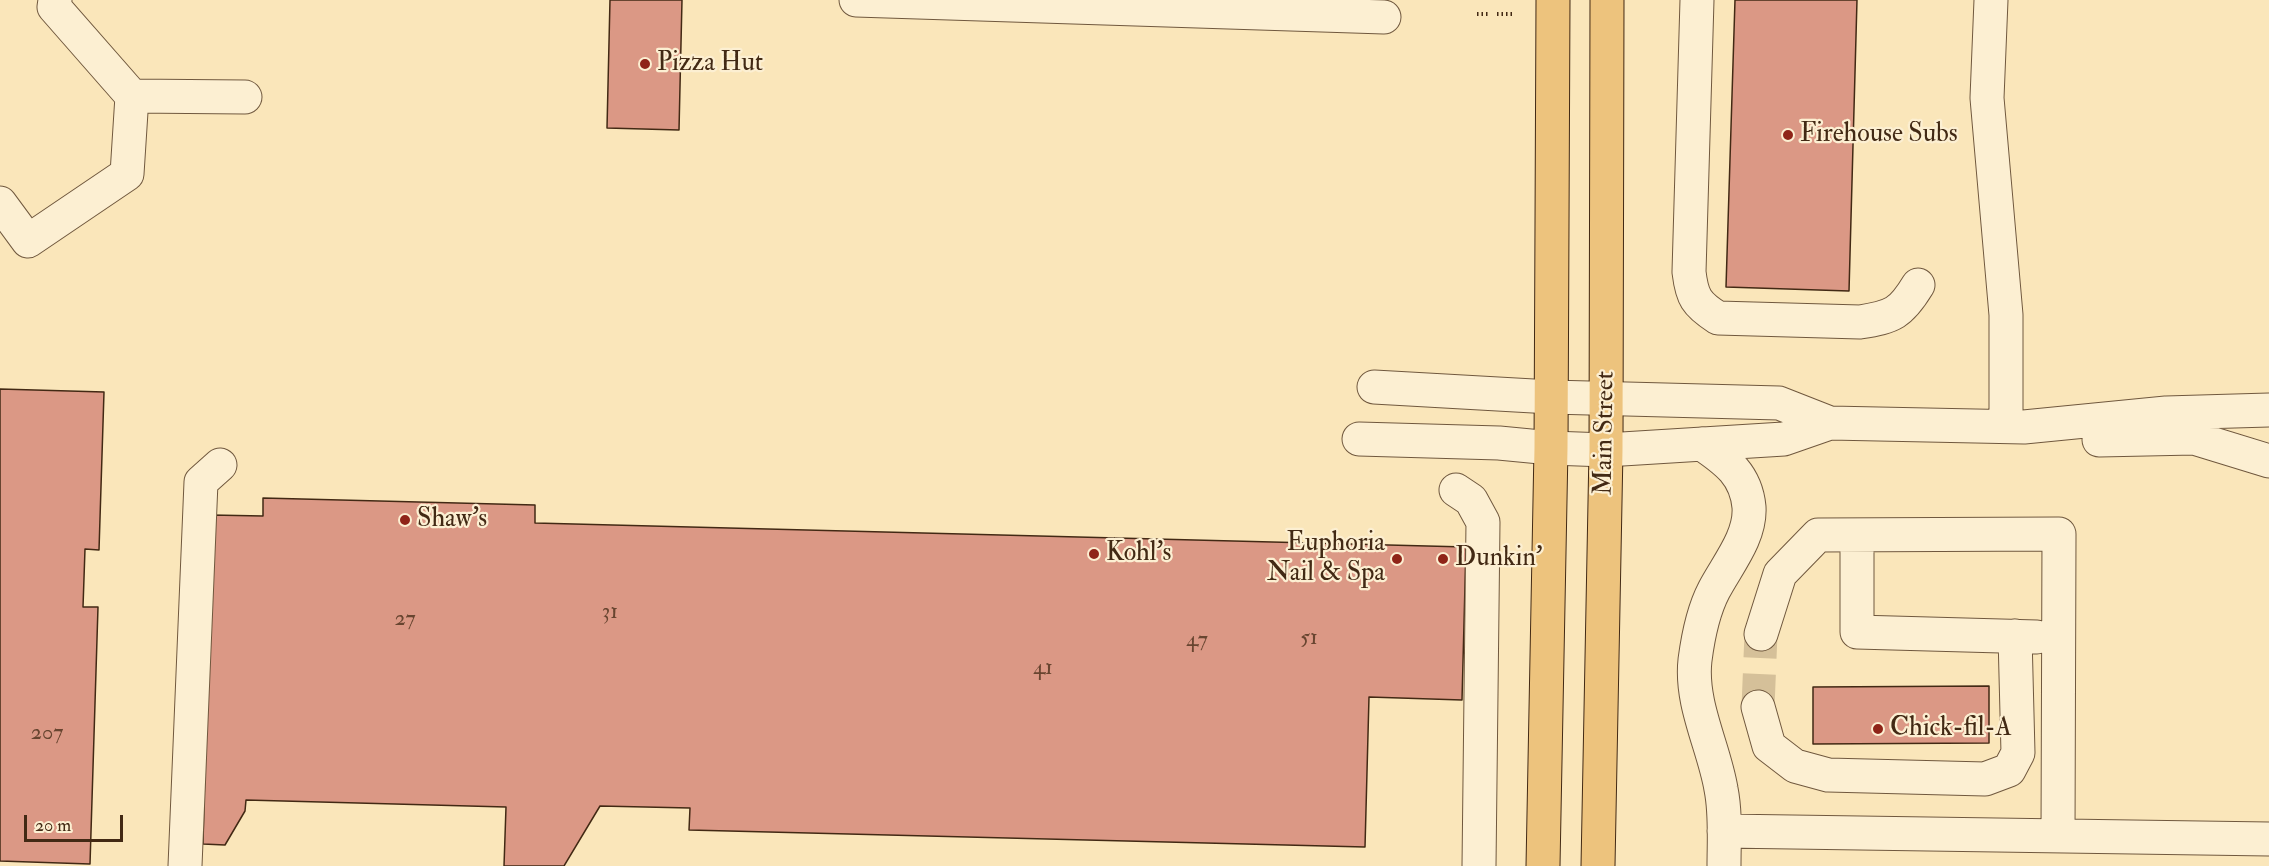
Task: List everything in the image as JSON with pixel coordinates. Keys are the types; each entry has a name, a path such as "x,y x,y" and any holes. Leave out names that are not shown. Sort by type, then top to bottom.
{"main road":[{"path":"1543,866 1551,448 1553,0"},
{"name":"Main Street","path":"1598,866 1606,450 1607,0"}],"lane":[{"path":"0,203 28,241 127,174 132,96 54,7 55,0"},
{"path":"856,0 1384,17"},
{"path":"1697,0 1689,272 1692,295 1706,310 1718,318 1860,322 1880,319 1904,307 1918,285"},
{"path":"1991,0 1988,98 2015,426"},
{"path":"132,96 245,97"},
{"path":"1374,387 1551,397 1779,403 1830,423"},
{"path":"1359,440 1499,443 1606,450 1784,439 1830,423 2015,426 2166,414 2269,410"},
{"path":"2015,426 2085,440 2194,438 2269,461"},
{"path":"1702,444 1730,462 1744,487 1749,509 1743,537 1713,592 1701,627 1695,663 1696,690 1722,790 1724,866"},
{"path":"184,866 201,482 220,465"},
{"path":"1456,490 1471,501 1483,522 1479,866"},
{"path":"1761,634 1780,574 1818,535 2060,534 2058,836"},
{"path":"1857,535 1857,633 2059,637"},
{"path":"1758,707 1769,746 1795,766 1828,775 1985,779 2009,770 2018,753 2015,636"},
{"path":"1724,831 2269,838"}],"path":[{"path":"1478,14 1489,14"},
{"path":"1497,14 1512,14"}],"building":[{"name":"Pizza Hut","path":"610,0 682,0 679,130 607,128"},
{"path":"1735,0 1857,0 1849,291 1726,287"},
{"path":"0,389 104,392 99,550 85,549 83,607 98,607 90,864 0,861"},
{"path":"263,498 535,505 535,523 1466,547 1462,700 1369,697 1365,847 689,830 690,808 600,806 564,866 504,866 506,807 246,800 245,811 225,845 203,844 211,515 263,516"},
{"path":"1989,686 1989,743 1813,744 1813,687"}],"tunnel":[{"path":"1758,707 1761,634"}],"place":[{"name":"Pizza Hut","path":"645,64"},
{"name":"Firehouse Subs","path":"1788,135"},
{"name":"Shaw's","path":"405,520"},
{"name":"Kohl's","path":"1094,554"},
{"name":"Euphoria Nail & Spa","path":"1397,559"},
{"name":"Dunkin'","path":"1443,559"},
{"name":"Chick-fil-A","path":"1878,729"}]}
